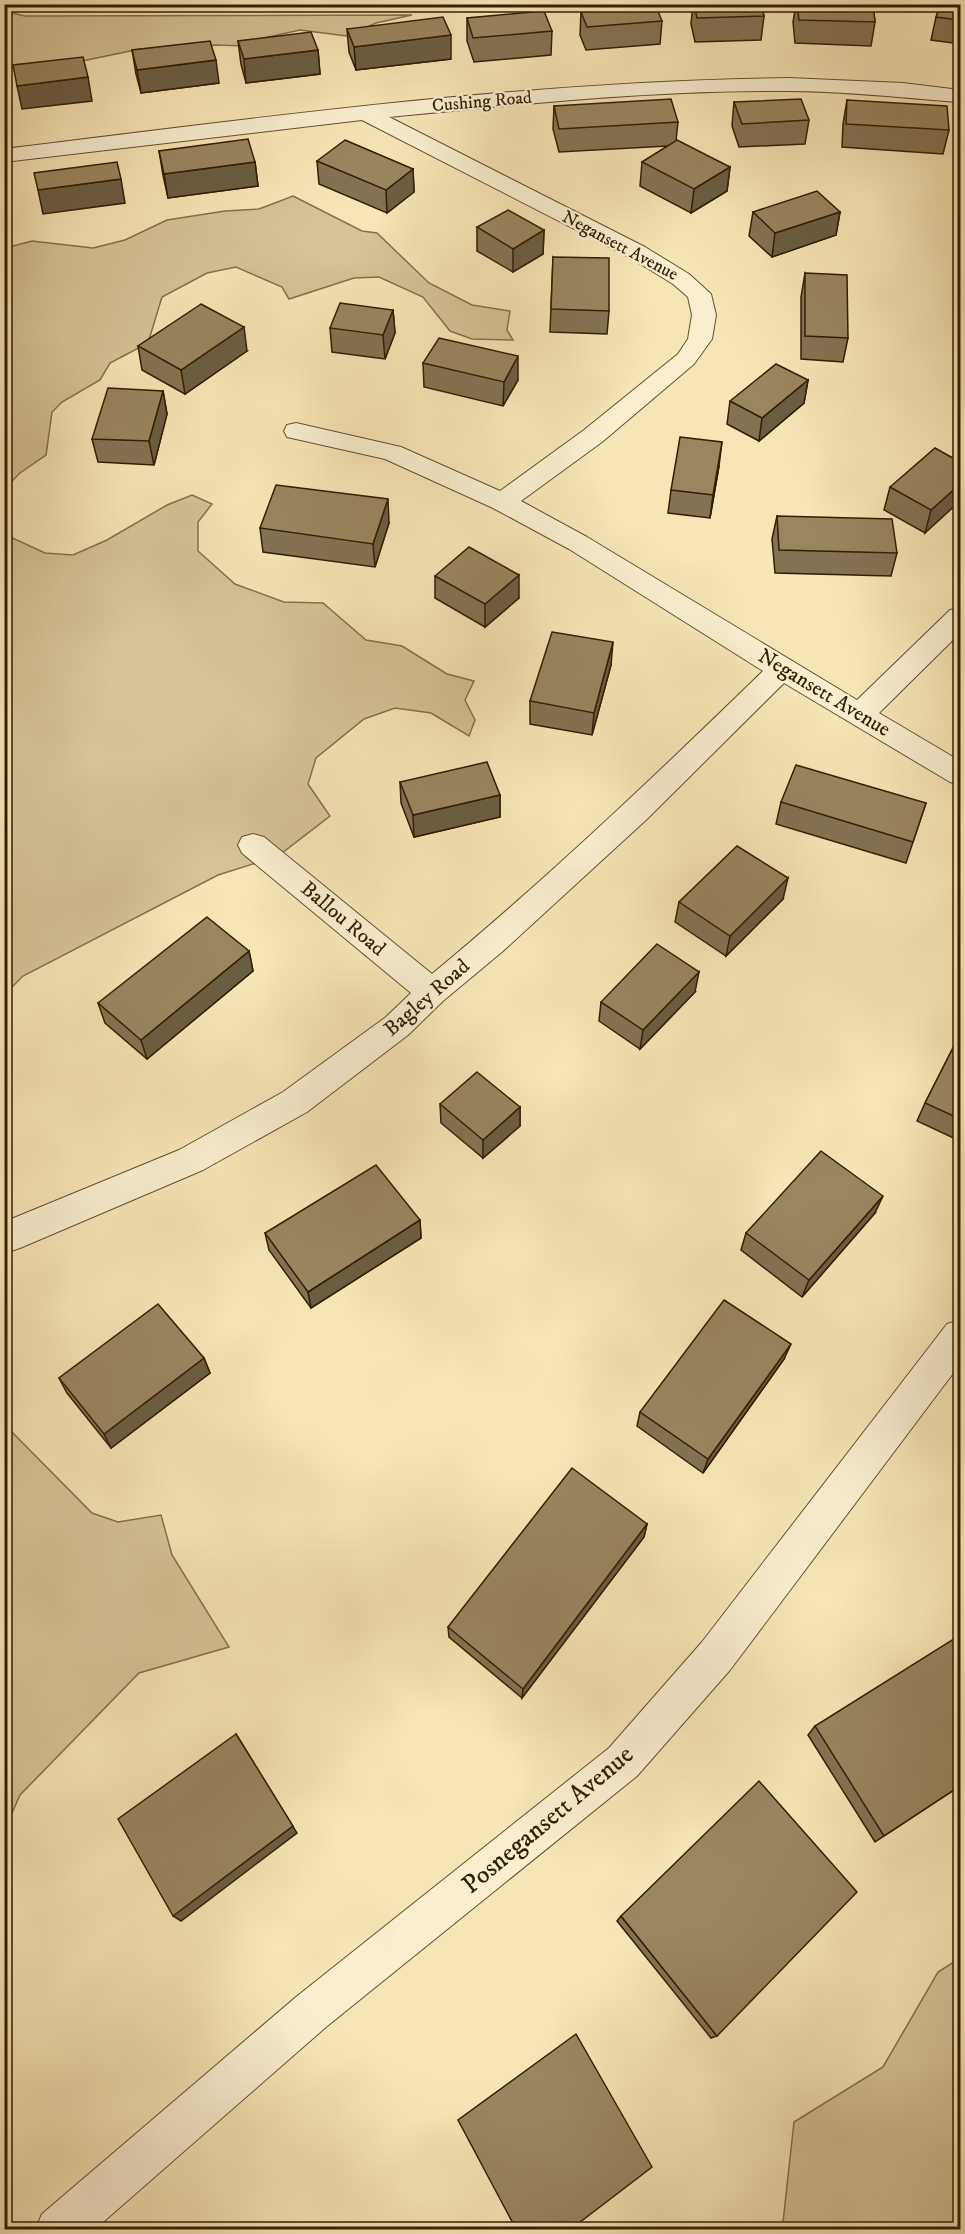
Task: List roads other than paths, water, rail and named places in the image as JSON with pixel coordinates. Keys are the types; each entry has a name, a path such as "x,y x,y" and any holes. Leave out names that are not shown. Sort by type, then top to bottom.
{"street":[{"name":"Cushing Road","path":"4,156 364,113 618,90 732,85 821,85 924,91 960,96"},
{"name":"Negansett Avenue","path":"364,113 637,252 681,279 699,294 704,315 700,339 686,358 593,436 502,502"},
{"name":"Negansett Avenue","path":"296,431 392,453 502,502 578,543 782,669 960,774"},
{"path":"859,715 960,617"},
{"name":"Bagley Road","path":"8,1237 191,1160 295,1102 397,1026 432,992 492,942 637,812 782,669"},
{"name":"Ballou Road","path":"253,845 432,992"},
{"name":"Posnegansett Avenue","path":"58,2229 311,2012 623,1762 716,1656 960,1336"}]}
